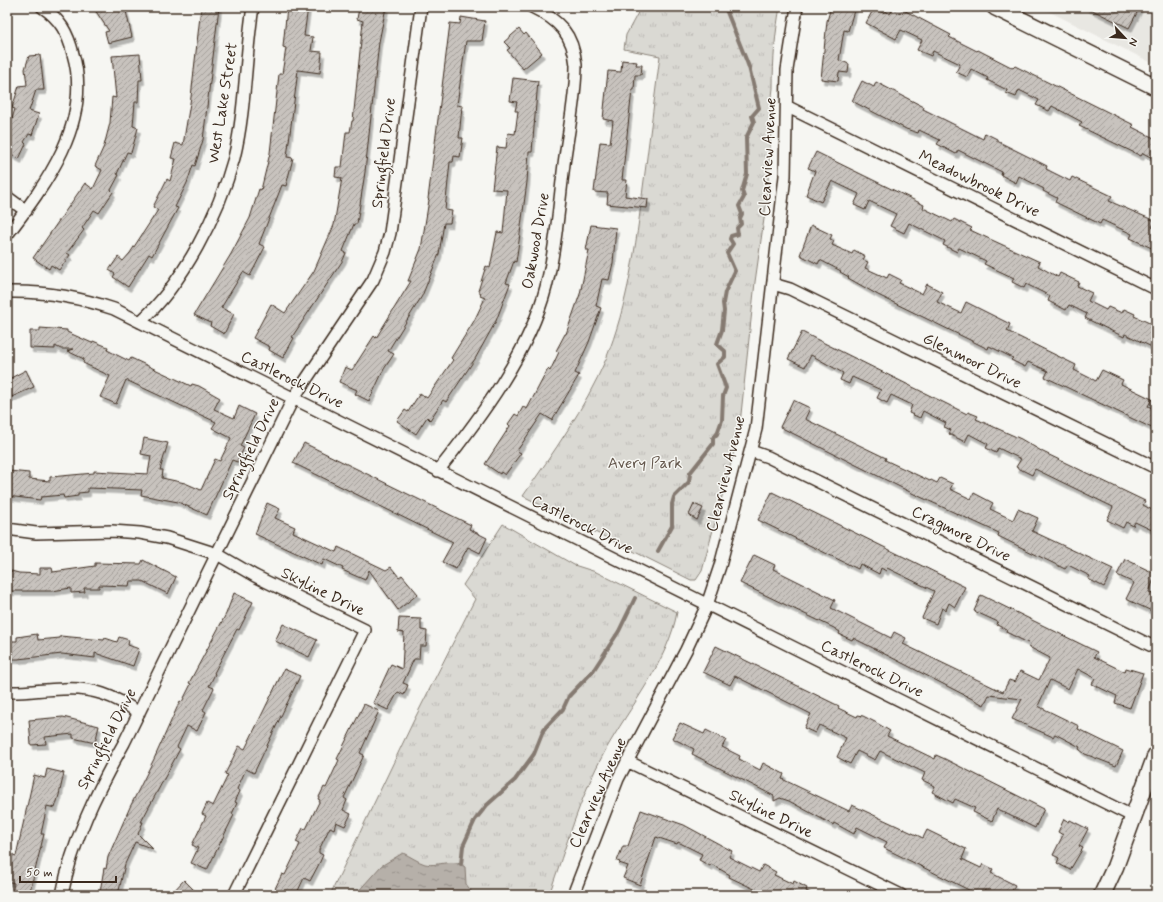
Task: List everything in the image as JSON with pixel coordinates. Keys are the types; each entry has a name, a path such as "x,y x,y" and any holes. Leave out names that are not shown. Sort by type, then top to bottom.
{"main road":[{"path":"995,7 1156,87"},
{"path":"1102,895 1115,867 1156,755"}],"street":[{"path":"7,236 26,211 51,173 68,139 76,113 78,84 76,62 64,29 51,13 42,7"},
{"name":"West Lake Street","path":"140,322 152,312 189,260 207,227 222,192 234,158 239,128 253,7"},
{"name":"Springfield Drive","path":"62,895 75,846 87,814 139,713 293,399 374,280 385,252 390,233 421,7"},
{"name":"Oakwood Drive","path":"438,470 475,421 512,364 533,323 546,287 556,234 576,65 575,52 565,32 557,22 532,7"},
{"name":"Clearview Avenue","path":"572,895 618,779 686,650 707,605 720,566 751,451 756,429 785,176 788,107 787,70 797,7"},
{"name":"Meadowbrook Drive","path":"788,107 1156,289"},
{"path":"7,197 26,211"},
{"name":"Glenmoor Drive","path":"773,284 790,289 1156,468"},
{"name":"Castlerock Drive","path":"7,292 38,292 66,295 94,302 140,322 1134,817"},
{"name":"Cragmore Drive","path":"751,451 768,457 1156,648"},
{"name":"Skyline Drive","path":"7,529 36,533 112,531 140,533 189,544 217,554 255,576 365,630 234,895"},
{"path":"7,692 81,689 106,694 123,702 139,713"},
{"name":"Skyline Drive","path":"627,761 901,895"}],"shaded area":[{"path":"1048,7 1156,7 1156,65 1046,10"}],"green space":[{"name":"Avery Park","path":"641,7 780,7 774,57 767,198 755,282 739,433 702,571 696,580 691,580 523,496 568,430 598,377 614,338 626,296 637,231 660,56 624,49 626,35"},
{"path":"503,524 574,565 596,572 677,612 673,630 666,648 657,666 596,768 574,822 549,895 330,895 413,722 475,599 463,585"}],"water":[{"path":"403,853 420,862 430,865 451,862 460,864 465,867 466,884 474,895 355,895 381,866"}],"building":[{"path":"93,7 125,7 132,37 108,43 105,32 109,31"},
{"path":"201,7 219,7 203,140 195,166 193,165 187,183 175,207 178,208 152,256 149,254 128,287 113,277 115,274 109,270 118,257 123,261 130,253 158,210 153,207 167,179 170,181 176,159 171,158 175,143 183,145 191,97"},
{"path":"287,7 308,7 304,36 313,37 311,51 322,52 320,73 298,70 287,157 293,158 286,186 282,185 259,244 265,247 250,276 243,272 221,308 234,314 224,334 210,326 211,323 194,315 231,254 250,218 259,189 261,190 270,153 279,74 282,74 286,48 283,47"},
{"path":"366,7 386,7 379,42 365,172 357,224 354,224 343,251 346,253 343,260 292,337 294,338 283,358 269,350 270,347 253,338 271,304 285,313 314,271 334,225 342,178 335,177 336,167 342,167 346,132 350,132 353,121 363,21 357,19 359,8 365,9"},
{"path":"831,7 855,7 848,31 844,30 839,60 849,64 848,73 839,72 838,81 821,79 827,21"},
{"path":"894,7 898,7 951,35 949,37 977,51 978,50 1013,68 1015,66 1134,125 1132,127 1156,139 1156,160 1143,153 1141,156 1079,126 1082,122 1052,106 1049,111 1036,105 1039,100 1019,90 1016,97 1006,93 1007,90 987,80 988,78 971,69 967,77 956,72 960,64 933,51 931,56 917,50 922,40 901,30 896,39 866,23 874,8 883,13 884,10 890,14"},
{"path":"1086,7 1140,7 1129,28"},
{"path":"461,17 485,21 482,41 466,41 457,105 462,106 459,138 463,138 460,157 454,156 453,162 450,162 445,210 452,211 450,223 444,223 439,254 422,296 388,351 394,354 384,369 369,401 355,394 357,390 339,382 345,367 352,370 374,336 376,338 411,281 408,281 421,249 429,200 450,23 460,24"},
{"path":"519,29 524,35 526,33 542,53 523,69 507,50 510,48 504,42"},
{"path":"140,54 142,80 139,80 138,102 135,102 133,126 138,128 131,153 127,152 117,174 119,175 111,190 113,192 99,213 94,210 82,228 84,230 67,253 70,255 59,270 51,265 49,269 33,258 85,183 93,189 102,170 95,166 104,146 110,123 112,97 116,98 112,56"},
{"path":"40,55 44,90 36,90 29,111 39,114 32,135 29,134 24,142 26,144 19,159 7,152 7,135 15,109 12,108 19,86 27,85 25,69 29,56"},
{"path":"622,60 637,62 636,65 642,65 641,75 635,75 634,90 632,90 622,180 627,180 625,196 648,199 647,208 607,204 608,193 594,192 600,142 610,143 613,121 603,119 608,71 621,72"},
{"path":"513,78 538,81 532,152 529,152 527,182 516,262 514,261 506,283 510,284 496,321 475,359 446,402 443,400 430,420 427,417 416,434 397,421 405,410 408,412 420,393 427,398 453,360 451,358 474,321 485,298 480,296 481,293 478,291 486,266 490,268 497,232 503,233 507,190 492,189 497,147 506,148 508,133 515,134 518,111 515,111 517,102 510,101"},
{"path":"862,81 874,87 876,82 924,107 923,109 983,139 985,133 997,139 997,141 1047,166 1046,169 1070,181 1072,177 1112,196 1109,201 1155,221 1152,227 1156,229 1156,250 1130,238 1132,234 1102,220 1100,224 1055,202 1057,198 1043,191 1044,189 1019,176 1016,183 1001,175 1002,172 958,150 956,154 937,144 940,140 919,130 918,133 906,129 852,101"},
{"path":"816,152 924,205 923,208 952,222 954,219 972,228 970,230 1040,262 1038,266 1058,277 1060,273 1079,282 1077,286 1092,293 1088,301 1106,310 1108,307 1122,313 1124,309 1135,314 1134,316 1156,326 1156,349 1125,334 1124,337 1085,318 1087,314 1069,305 1066,310 1048,301 1050,296 1026,284 1024,288 1012,282 1014,278 984,264 986,261 959,248 957,252 943,245 945,241 909,223 904,233 890,226 896,214 869,201 865,210 854,205 859,194 832,181 821,202 806,195 815,171 808,168"},
{"path":"591,225 616,228 613,263 609,280 602,279 596,306 601,308 589,342 575,373 579,375 552,420 542,414 517,451 521,453 505,475 501,472 500,474 485,464 510,426 508,424 515,414 518,416 523,407 527,409 548,369 550,371 559,352 556,351 566,334 580,294 589,250 586,250"},
{"path":"811,225 832,235 830,239 834,241 832,245 852,254 854,250 865,256 863,260 868,262 865,268 887,278 889,274 901,280 899,283 922,294 927,284 942,292 937,302 961,313 966,302 1010,324 1007,331 1076,365 1074,370 1096,381 1102,370 1123,380 1121,384 1152,399 1148,406 1156,410 1156,430 1045,377 1048,371 1028,362 1025,367 1011,360 1013,358 989,346 988,349 878,295 848,278 849,277 840,272 841,271 820,260 818,264 800,255"},
{"path":"40,328 67,330 67,332 92,343 93,341 108,347 107,350 129,361 131,358 191,386 192,384 199,386 220,398 214,409 234,418 239,406 255,414 240,446 244,448 237,462 232,460 207,515 178,502 141,495 142,490 88,488 88,492 78,493 78,496 64,498 63,495 41,497 40,500 7,496 7,477 9,477 9,471 29,473 29,479 50,481 50,477 94,473 94,471 148,474 151,456 141,454 144,438 168,443 160,470 163,470 162,478 185,483 201,490 215,459 220,461 231,438 212,428 216,422 126,380 116,404 100,397 110,376 83,363 84,359 67,351 73,349 61,349 55,346 55,349 30,348 30,331 40,331"},
{"path":"802,332 967,414 968,412 978,416 976,419 1021,439 1043,452 1145,501 1143,505 1156,512 1156,532 1135,522 1133,526 1126,522 1123,528 1107,520 1113,507 1035,469 1032,475 1016,467 1021,459 998,448 996,453 986,448 988,444 969,434 965,442 949,434 951,430 944,427 946,423 923,411 920,418 909,413 912,405 891,395 887,403 877,398 881,390 852,377 849,384 840,380 843,373 811,355 805,367 788,359"},
{"path":"26,370 34,387 7,399 7,380"},
{"path":"793,400 810,408 805,419 886,458 885,460 930,481 931,480 937,483 940,478 953,484 950,489 971,499 974,493 993,503 990,509 1013,520 1018,509 1038,518 1032,531 1113,569 1104,587 1088,579 1090,576 1068,565 1065,569 998,536 999,533 914,494 780,427"},
{"path":"304,443 471,525 469,529 487,538 480,553 468,547 456,569 442,562 453,542 293,463"},
{"path":"772,492 965,587 955,607 949,603 946,610 942,608 936,624 922,618 934,591 887,568 886,571 881,568 879,574 860,564 858,569 758,520"},
{"path":"267,503 280,509 275,518 295,527 293,532 336,552 338,547 386,570 391,567 399,577 402,575 418,594 398,610 369,570 365,580 342,570 343,568 324,559 322,565 255,534"},
{"path":"694,504 703,508 697,520 689,515"},
{"path":"754,555 775,565 773,569 835,600 831,608 891,638 894,632 906,638 903,644 1003,692 1009,680 1015,682 1020,671 1039,680 1050,658 1029,647 1030,644 1006,632 1007,630 997,625 998,622 974,611 981,595 1097,652 1094,657 1125,672 1126,668 1143,673 1130,708 1115,703 1117,696 1092,684 1095,678 1078,669 1068,689 1050,680 1038,706 1079,726 1078,729 1123,751 1116,766 1085,754 1079,749 1080,747 1055,734 1053,737 1012,719 1022,699 989,695 984,705 853,638 852,640 839,634 840,632 834,628 740,583"},
{"path":"1125,559 1156,574 1149,592 1156,596 1156,613 1126,599 1134,583 1117,575"},
{"path":"143,560 176,577 168,594 142,581 130,581 129,586 99,585 99,588 84,588 85,592 71,593 71,588 52,591 7,591 7,570 19,573 40,574 40,568 52,568 53,572 95,566 95,563 141,564"},
{"path":"234,593 253,602 239,630 237,629 214,673 215,674 209,686 214,688 203,710 206,712 197,731 187,726 177,747 180,749 141,822 143,822 138,834 153,849 135,842 125,864 118,895 100,892 104,868 106,869 108,857 130,807 154,759 180,701 182,702 191,684 189,683 226,614"},
{"path":"399,618 421,619 421,630 427,631 426,646 420,646 419,659 414,659 403,683 408,685 404,695 398,692 388,710 373,703 391,664 402,669 404,633 398,632"},
{"path":"283,624 317,640 309,657 275,641"},
{"path":"37,634 38,640 60,638 60,636 104,640 105,638 117,642 119,637 129,640 128,645 139,649 133,666 95,653 95,658 62,654 7,659 7,641 17,641 17,637"},
{"path":"716,646 839,706 838,708 857,717 858,715 863,716 875,722 890,731 887,736 935,759 936,755 945,759 1044,809 1035,828 997,809 992,821 973,812 975,808 955,799 953,803 932,792 935,786 922,780 925,773 880,751 875,760 857,751 850,764 837,757 846,738 819,725 815,733 804,728 811,714 735,676 730,685 703,672"},
{"path":"284,669 300,676 254,773 246,769 237,789 240,791 232,814 234,815 207,870 191,863 198,848 192,845 206,816 202,814 207,803 213,806 228,775 225,774 239,746 245,749"},
{"path":"364,704 379,711 360,753 364,755 344,798 347,800 343,810 351,814 345,826 336,822 334,829 330,827 319,850 319,853 323,855 310,881 304,878 296,895 272,895 282,874 285,875 300,844 296,842 303,828 306,829 320,800 318,799 324,787 326,788 339,760 337,759"},
{"path":"63,717 99,726 95,743 73,738 73,734 45,737 46,744 31,745 29,720"},
{"path":"680,723 704,734 706,730 726,740 722,747 740,756 739,759 760,770 763,763 784,774 782,779 849,811 852,805 923,838 927,830 966,849 962,859 981,868 983,864 993,869 991,873 1015,885 1010,895 995,895 985,890 983,895 979,895 884,848 887,842 857,827 854,834 834,823 833,825 789,801 780,798 774,801 774,796 692,754 694,749 672,738"},
{"path":"47,769 64,773 59,795 55,808 47,806 41,834 44,834 29,895 12,895 14,883 7,881 11,854 16,856 34,775 45,778"},
{"path":"641,810 684,825 732,851 729,857 759,872 763,865 776,872 774,875 793,884 794,881 807,888 806,891 815,895 767,895 729,877 730,875 711,864 710,866 699,860 702,854 678,842 677,844 656,837 640,885 623,878 628,866 617,861 623,846 628,846"},
{"path":"1064,819 1069,822 1070,820 1088,829 1079,846 1083,848 1070,870 1057,863 1059,858 1053,855 1063,835 1058,832"},
{"path":"184,880 199,895 170,895"}],"waterway":[{"path":"658,551 672,526 672,504 674,497 689,482 690,473 713,444 713,438 717,434 722,420 723,396 726,388 717,364 725,357 725,351 717,344 722,330 725,292 735,271 727,253 733,244 730,239 731,236 738,234 737,228 741,224 740,218 742,214 739,206 744,197 742,191 747,174 746,138 754,122 752,116 759,108 749,67 725,7"},
{"path":"461,864 463,846 475,820 487,805 515,780 534,754 544,729 563,709 569,696 593,671 619,631 635,598"}]}
